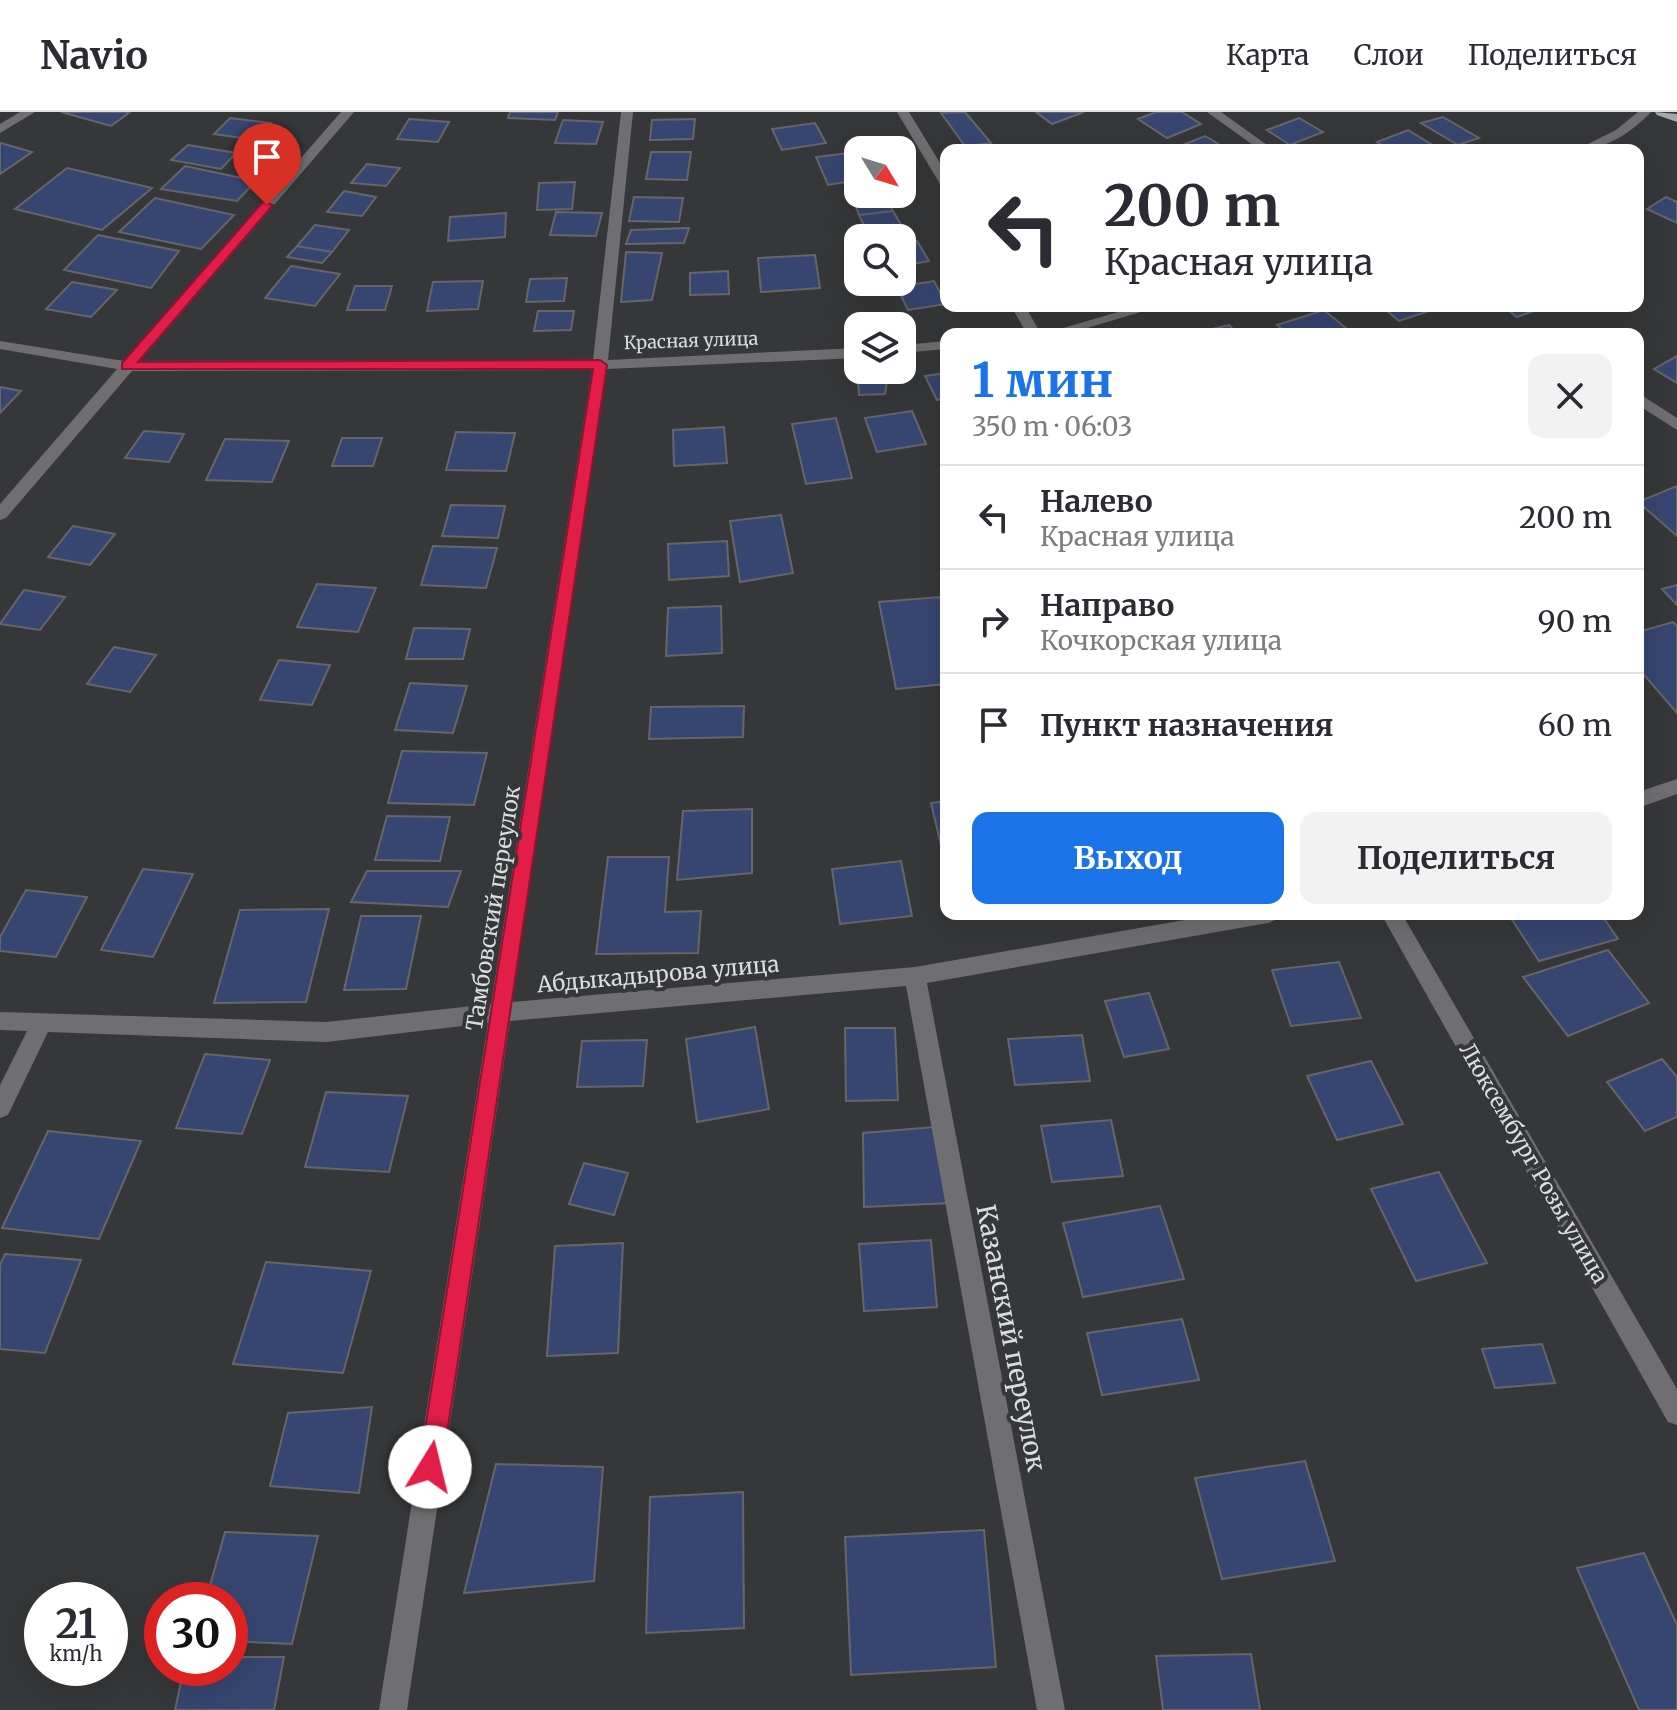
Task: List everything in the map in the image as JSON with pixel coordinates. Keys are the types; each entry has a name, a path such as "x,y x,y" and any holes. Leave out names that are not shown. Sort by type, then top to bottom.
{"main road":[{"path":"1661,112 1677,118"}],"street":[{"path":"0,129 29,112"},
{"path":"0,514 348,112"},
{"name":"Тамбовский переулок","path":"393,1710 600,365 627,112"},
{"path":"903,112 940,174"},
{"path":"1213,112 1259,144"},
{"path":"1595,144 1620,133 1645,112"},
{"path":"1072,328 1132,312"},
{"name":"Красная улица","path":"0,345 127,366 600,365 844,354"},
{"path":"916,348 940,346"},
{"path":"1644,402 1677,425"},
{"path":"1644,798 1677,786"},
{"name":"Абдыкадырова улица","path":"0,1021 41,1025 326,1032 502,1012 915,976 1234,920"},
{"name":"Люксембург Розы улица","path":"1394,920 1677,1413"},
{"name":"Казанский переулок","path":"915,976 1051,1710"},
{"path":"0,1108 41,1025"}],"building":[{"path":"61,112 130,112 111,126"},
{"path":"510,112 558,112 555,120 508,118"},
{"path":"965,112 991,143 964,144 941,113"},
{"path":"1036,112 1084,112 1052,124"},
{"path":"1156,112 1182,112 1201,124 1167,138 1138,119"},
{"path":"1443,117 1479,138 1456,144 1421,123"},
{"path":"230,118 271,123 256,140 214,134"},
{"path":"1299,118 1323,132 1288,144 1267,130"},
{"path":"409,119 449,122 438,142 397,139"},
{"path":"695,119 693,139 650,140 652,120"},
{"path":"563,120 603,122 596,144 555,143"},
{"path":"815,123 826,143 782,150 772,129"},
{"path":"1408,130 1431,144 1380,144 1377,142"},
{"path":"1205,136 1219,144 1185,144"},
{"path":"1,143 32,152 0,174"},
{"path":"188,145 236,153 221,169 171,160"},
{"path":"651,152 691,152 687,180 646,179"},
{"path":"844,154 844,182 828,185 816,157"},
{"path":"367,164 400,168 386,186 351,183"},
{"path":"185,166 256,181 237,201 161,189"},
{"path":"67,168 152,188 102,230 15,209"},
{"path":"575,182 572,209 537,210 539,183"},
{"path":"344,191 376,197 362,216 327,212"},
{"path":"634,197 683,198 679,222 629,221"},
{"path":"1666,197 1677,202 1677,223 1647,209"},
{"path":"155,198 234,215 201,249 119,232"},
{"path":"856,208 892,208 893,211 859,215"},
{"path":"893,211 901,224 863,224 859,215"},
{"path":"556,212 602,213 596,236 550,235"},
{"path":"506,213 505,237 448,241 450,217"},
{"path":"315,225 349,230 332,252 297,246"},
{"path":"689,228 684,243 626,244 631,230"},
{"path":"98,235 179,251 151,288 64,270"},
{"path":"917,241 929,261 916,263"},
{"path":"297,246 332,252 322,263 287,257"},
{"path":"626,252 662,253 652,300 621,302"},
{"path":"815,255 820,288 761,292 758,258"},
{"path":"291,266 340,274 315,306 265,298"},
{"path":"728,271 729,294 690,295 690,273"},
{"path":"567,278 564,301 526,302 530,279"},
{"path":"483,281 478,309 427,311 433,282"},
{"path":"934,281 940,292 940,305 908,310 901,296 916,296 916,284"},
{"path":"72,282 117,290 91,317 46,309"},
{"path":"355,286 392,286 385,310 347,310"},
{"path":"538,311 574,311 571,330 534,331"},
{"path":"1326,312 1346,328 1280,328 1277,325"},
{"path":"1388,312 1426,312 1399,321"},
{"path":"1511,312 1531,312 1517,317"},
{"path":"1677,356 1677,383 1654,369"},
{"path":"940,374 940,399 937,400 925,376"},
{"path":"858,384 887,384 885,394 859,395"},
{"path":"0,387 21,391 0,413"},
{"path":"912,411 926,444 877,452 865,418"},
{"path":"836,418 852,478 806,484 792,424"},
{"path":"724,427 727,463 674,466 673,430"},
{"path":"144,431 184,434 169,462 125,458"},
{"path":"456,432 515,433 506,471 446,470"},
{"path":"342,438 382,438 373,466 332,466"},
{"path":"225,439 289,441 272,482 206,480"},
{"path":"1677,486 1677,536 1644,507 1644,500"},
{"path":"451,505 505,506 498,538 442,536"},
{"path":"781,515 793,573 740,582 730,521"},
{"path":"73,526 115,534 90,565 48,557"},
{"path":"727,541 729,576 669,580 668,544"},
{"path":"433,546 497,548 486,588 421,585"},
{"path":"317,584 376,588 358,632 297,627"},
{"path":"1677,585 1677,605 1662,589"},
{"path":"24,590 65,597 40,630 0,624"},
{"path":"940,597 940,685 896,689 879,602"},
{"path":"721,606 722,653 666,656 668,608"},
{"path":"1673,622 1677,626 1677,713 1644,675 1644,630"},
{"path":"414,628 470,629 463,659 406,659"},
{"path":"114,647 156,655 130,692 87,684"},
{"path":"279,660 330,665 312,705 260,700"},
{"path":"410,683 467,686 453,733 395,730"},
{"path":"744,706 743,737 649,739 651,707"},
{"path":"402,751 487,753 474,805 388,803"},
{"path":"940,802 940,841 931,803"},
{"path":"752,809 752,873 677,880 683,811"},
{"path":"387,816 450,817 440,861 375,860"},
{"path":"608,857 669,857 665,912 701,911 698,953 596,954"},
{"path":"901,861 912,916 840,924 832,869"},
{"path":"143,869 193,874 153,957 101,950"},
{"path":"367,871 461,871 448,907 351,902"},
{"path":"26,890 87,897 56,957 0,951 0,937"},
{"path":"329,909 306,1002 214,1003 240,910"},
{"path":"361,916 421,916 406,989 344,990"},
{"path":"1512,920 1605,920 1618,939 1539,961"},
{"path":"1608,950 1649,1003 1568,1036 1523,977"},
{"path":"1339,962 1361,1018 1291,1026 1272,970"},
{"path":"1149,993 1169,1049 1124,1057 1105,1001"},
{"path":"755,1027 769,1109 697,1122 686,1039"},
{"path":"845,1028 895,1028 898,1100 846,1101"},
{"path":"1082,1035 1090,1081 1015,1085 1008,1039"},
{"path":"647,1040 643,1086 577,1087 582,1041"},
{"path":"205,1054 270,1060 242,1134 176,1128"},
{"path":"1662,1059 1677,1077 1677,1117 1645,1131 1607,1082"},
{"path":"1371,1061 1403,1124 1337,1140 1307,1076"},
{"path":"326,1092 408,1096 389,1172 305,1167"},
{"path":"1111,1120 1123,1176 1052,1182 1041,1126"},
{"path":"934,1127 951,1203 864,1207 863,1133"},
{"path":"48,1131 141,1141 99,1239 2,1228"},
{"path":"584,1163 628,1173 614,1215 569,1204"},
{"path":"1439,1172 1487,1263 1416,1281 1371,1189"},
{"path":"1160,1206 1184,1279 1083,1297 1063,1223"},
{"path":"931,1240 937,1307 864,1311 859,1244"},
{"path":"623,1243 618,1353 547,1356 555,1246"},
{"path":"5,1254 81,1260 45,1353 0,1349 0,1265"},
{"path":"266,1262 371,1271 343,1373 233,1364"},
{"path":"1182,1319 1199,1380 1102,1395 1087,1333"},
{"path":"1542,1344 1555,1383 1495,1388 1482,1349"},
{"path":"372,1407 359,1493 270,1486 288,1413"},
{"path":"1305,1461 1335,1561 1222,1579 1195,1478"},
{"path":"496,1464 603,1467 594,1581 464,1593"},
{"path":"743,1492 744,1628 646,1633 650,1497"},
{"path":"984,1530 996,1667 851,1675 845,1537"},
{"path":"225,1532 318,1536 292,1644 248,1642 248,1582 211,1582"},
{"path":"1644,1553 1677,1625 1677,1710 1639,1710 1577,1568"},
{"path":"1251,1654 1260,1710 1163,1710 1156,1656"},
{"path":"248,1657 284,1657 274,1710 175,1710 180,1686 248,1686"}],"route":[{"path":"267,205 127,366 600,365 430,1467"}]}
